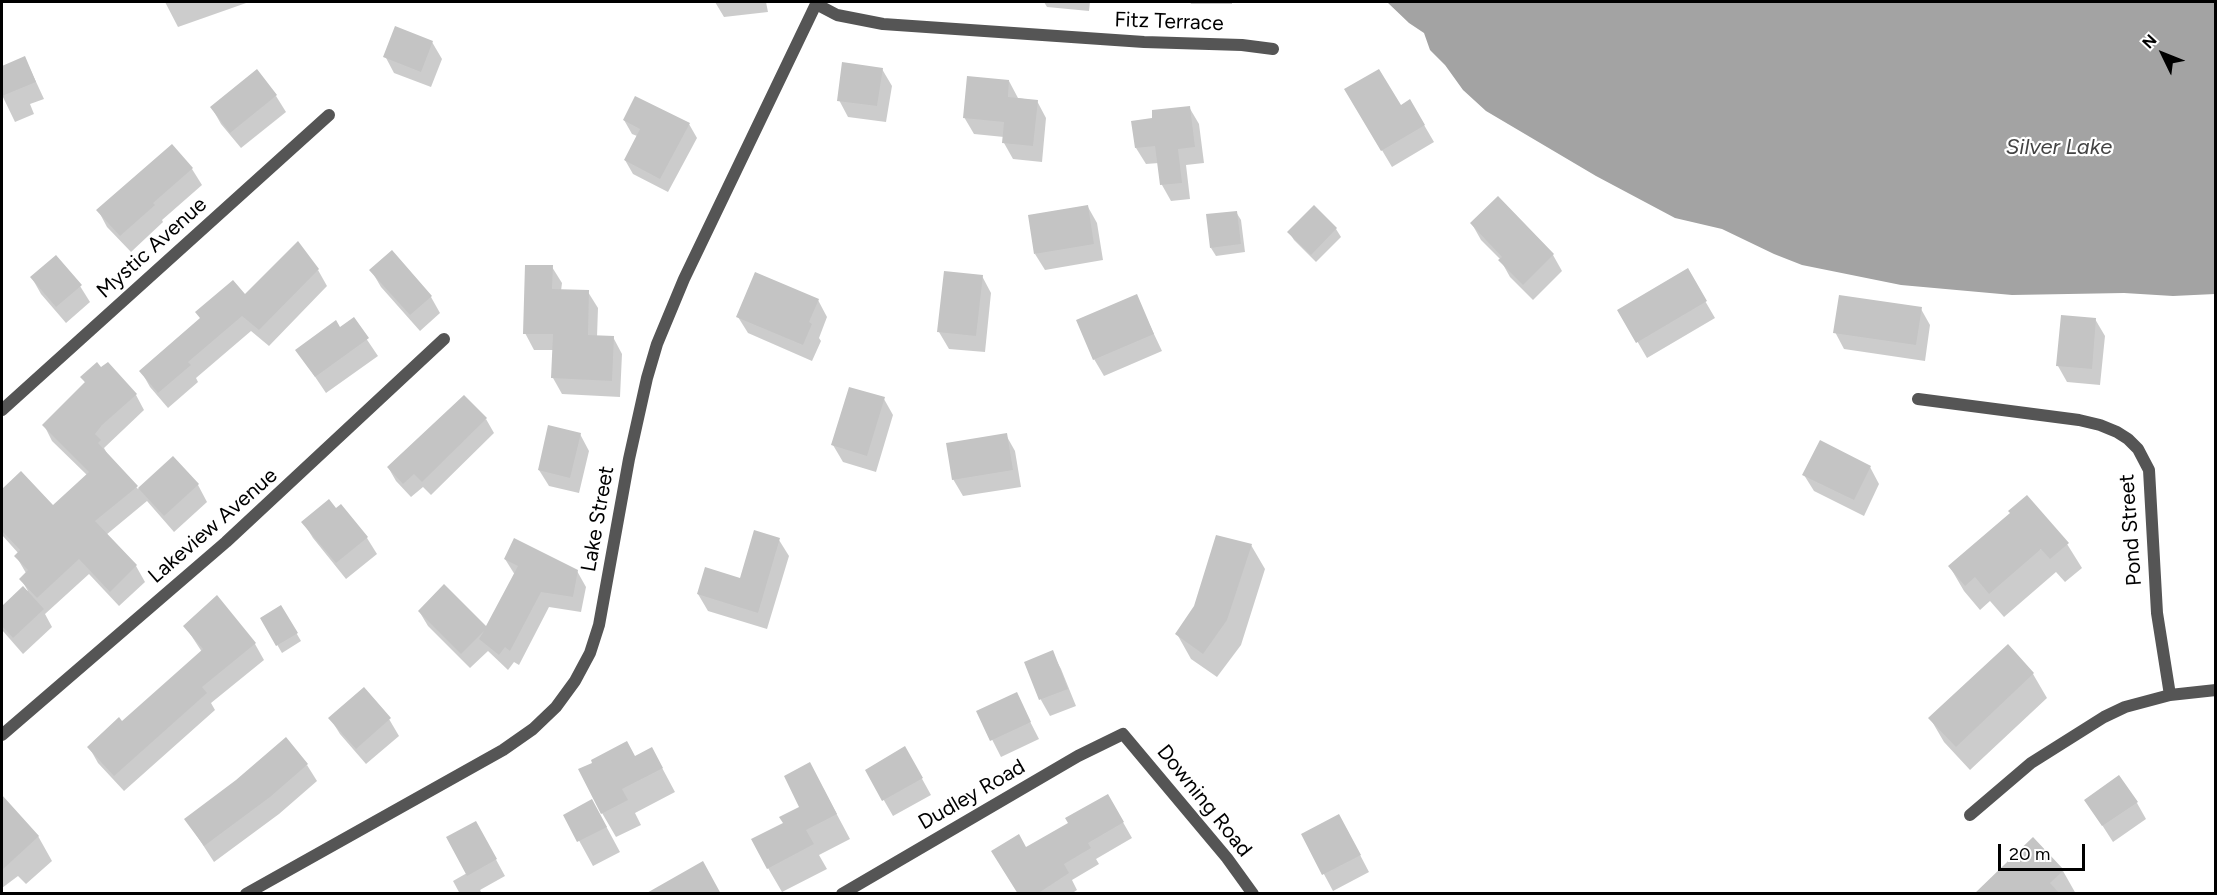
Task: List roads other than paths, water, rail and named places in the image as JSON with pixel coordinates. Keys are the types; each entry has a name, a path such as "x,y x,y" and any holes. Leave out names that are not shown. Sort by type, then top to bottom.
{"street":[{"name":"Fitz Terrace","path":"816,3 837,15 883,24 1144,42 1242,45 1273,49"},
{"name":"Lake Street","path":"246,894 503,750 533,729 556,707 575,681 590,653 599,625 629,459 646,378 657,344 684,279 816,3"},
{"name":"Mystic Avenue","path":"2,410 329,115"},
{"name":"Lakeview Avenue","path":"2,735 226,542 444,339"},
{"name":"Pond Street","path":"1918,399 2079,420 2117,432 2138,449 2149,470 2157,613 2170,694"},
{"path":"1970,815 2031,763 2084,729 2125,707 2170,694 2216,690"},
{"name":"Dudley Road","path":"842,894 1078,756 1123,734"},
{"name":"Downing Road","path":"1123,734 1227,858 1253,894"}],"water":[{"name":"Silver Lake","path":"1387,2 2215,2 2215,294 2012,295 1901,285 1802,265 1722,229 1675,218 1596,176 1486,111 1463,90 1445,65 1430,50 1424,33 1409,23"}]}
